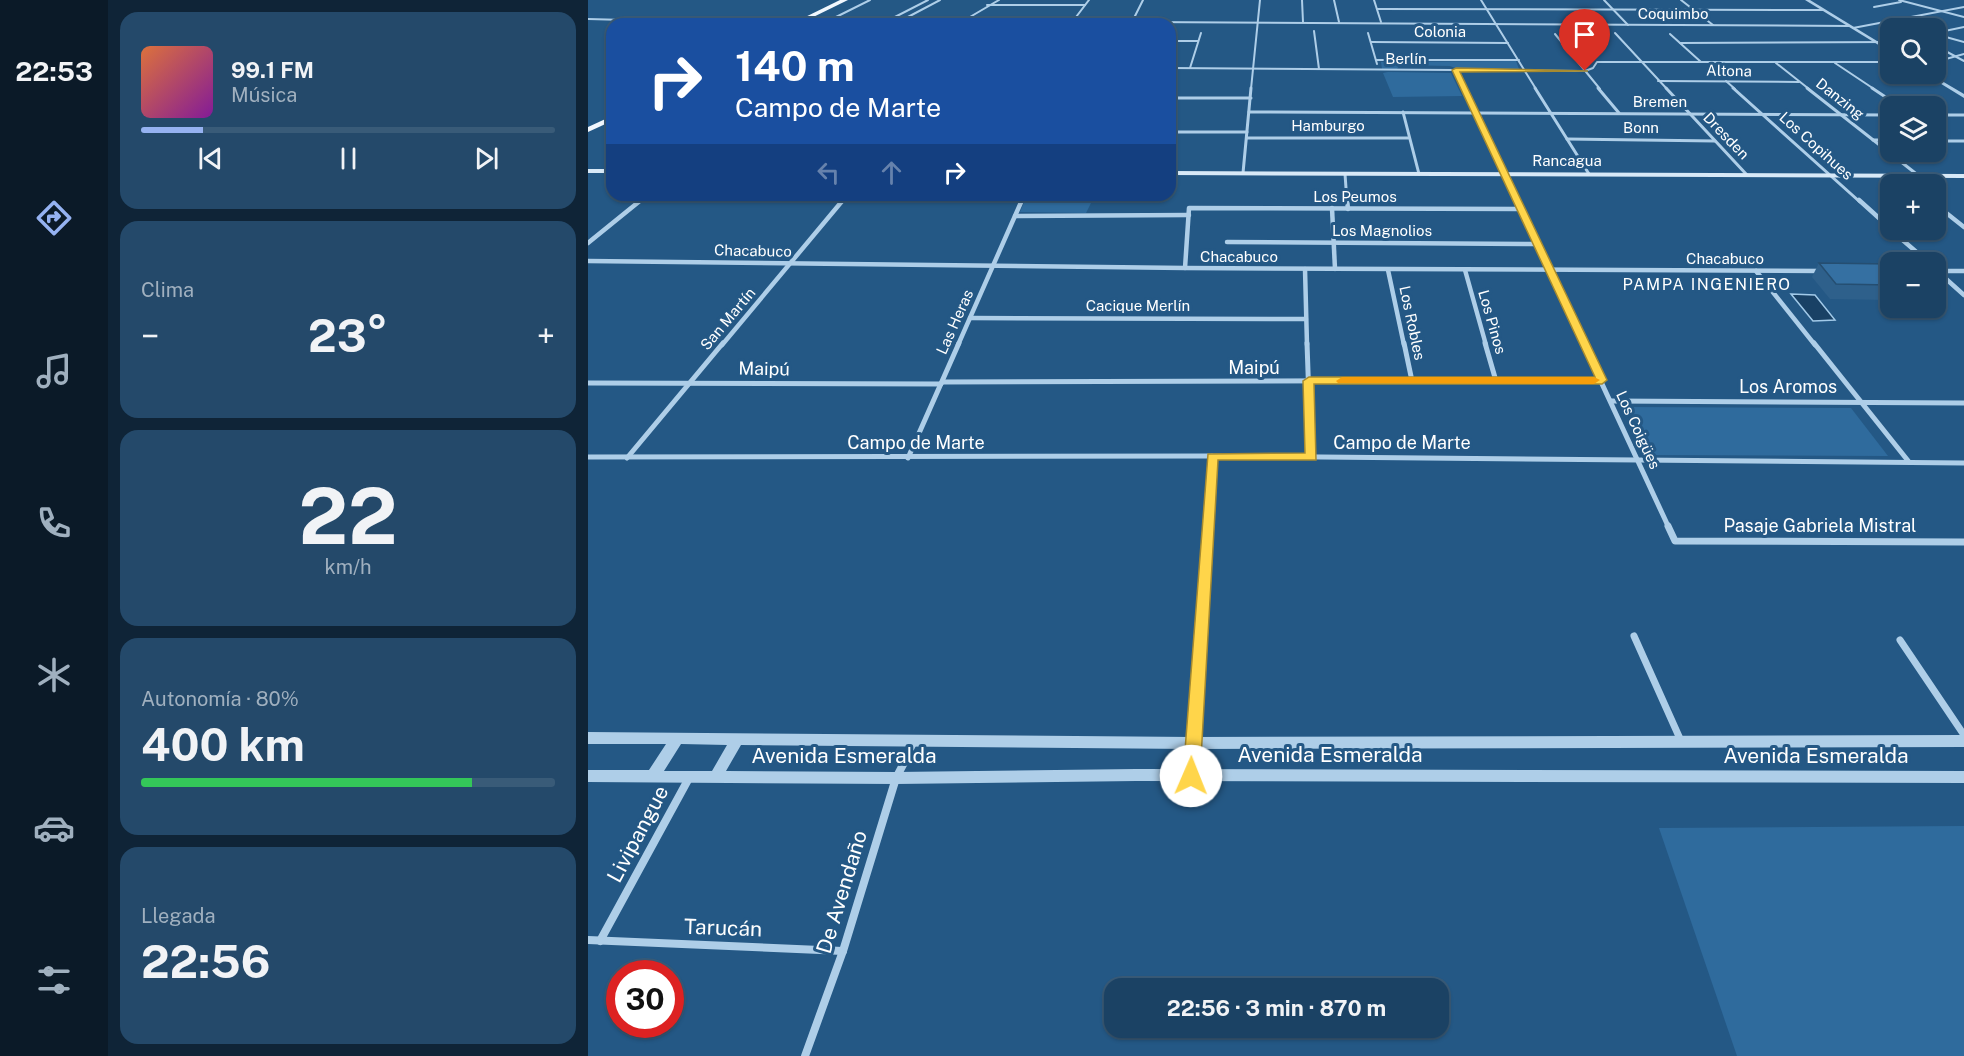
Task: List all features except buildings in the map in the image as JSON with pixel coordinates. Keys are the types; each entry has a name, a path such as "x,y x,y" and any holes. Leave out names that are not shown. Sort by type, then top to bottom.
{"main road":[{"path":"812,18 845,0"},
{"path":"814,18 852,0"},
{"path":"588,123 606,114"},
{"path":"588,130 606,121"},
{"path":"588,171 606,171"},
{"name":"Rancagua","path":"1176,173 1880,176"},
{"name":"Rancagua","path":"1946,176 1964,176"}],"street":[{"path":"832,18 870,0"},
{"path":"892,18 928,0"},
{"path":"904,18 940,0"},
{"path":"965,18 999,0"},
{"path":"1075,18 1089,0"},
{"path":"1134,18 1143,0"},
{"path":"1243,173 1260,0"},
{"path":"1302,0 1303,21"},
{"path":"1334,0 1339,22"},
{"path":"1374,0 1381,22"},
{"path":"1481,0 1589,174"},
{"path":"1604,0 1628,25"},
{"path":"1682,0 1713,25"},
{"path":"1807,0 1879,44"},
{"path":"1899,0 1964,17"},
{"path":"1874,7 1911,0"},
{"path":"987,5 1085,5"},
{"name":"Coquimbo","path":"1176,20 1851,27 1964,7"},
{"path":"1377,9 1824,10"},
{"path":"588,19 606,19"},
{"path":"1946,31 1964,27"},
{"path":"1314,31 1318,69"},
{"path":"1190,68 1201,33"},
{"path":"1368,33 1378,69"},
{"name":"Dresden","path":"1615,33 1747,175"},
{"path":"1555,34 1618,113"},
{"path":"1670,34 1702,62"},
{"path":"1946,37 1964,42"},
{"path":"1176,41 1198,41"},
{"name":"Colonia","path":"1371,42 1508,43"},
{"path":"1680,43 1879,44"},
{"path":"1946,51 1964,61"},
{"path":"1946,60 1958,58 1964,54"},
{"name":"Berlín","path":"1376,60 1519,60"},
{"name":"Berlín","path":"1176,68 1585,71 1593,68 1597,62 1880,62"},
{"name":"Danzing","path":"1775,62 1916,174"},
{"path":"1834,62 1884,96"},
{"name":"Los Coigües","path":"1456,70 1675,541"},
{"name":"Altona","path":"1658,81 1799,82"},
{"name":"Los Copihues","path":"1726,81 1880,219"},
{"path":"1944,84 1964,96"},
{"path":"1176,98 1251,98"},
{"name":"Bremen","path":"1249,112 1880,115"},
{"path":"1404,112 1408,138 1419,174"},
{"path":"1946,115 1964,115"},
{"path":"1176,132 1247,132"},
{"name":"Hamburgo","path":"1247,138 1408,138"},
{"name":"Bonn","path":"1567,139 1715,141"},
{"path":"1873,140 1880,140"},
{"path":"1946,141 1964,141"},
{"path":"1345,174 1348,208"},
{"path":"588,243 640,201"},
{"name":"San Martín","path":"627,458 842,201"},
{"name":"Las Heras","path":"908,458 1021,201"},
{"name":"Los Peumos","path":"1189,215 1189,208 1521,209"},
{"path":"1332,208 1335,269"},
{"path":"1946,212 1964,226"},
{"path":"1015,216 1189,215 1185,268"},
{"name":"Los Copihues","path":"1903,240 1917,252"},
{"name":"Los Magnolios","path":"1227,242 1538,244"},
{"name":"Chacabuco","path":"588,261 1388,270 1834,271"},
{"path":"1305,269 1311,457"},
{"name":"Los Robles","path":"1388,270 1412,381"},
{"name":"Los Pinos","path":"1465,270 1496,381"},
{"path":"1946,270 1964,271"},
{"path":"1756,271 1909,462"},
{"path":"1946,279 1964,295"},
{"name":"Cacique Merlín","path":"970,318 1306,319"},
{"name":"Maipú","path":"588,383 1602,380"},
{"name":"Los Aromos","path":"1611,401 1964,403"},
{"path":"1191,776 1212,456"},
{"name":"Campo de Marte","path":"588,458 1212,456 1964,463"},
{"name":"Pasaje Gabriela Mistral","path":"1675,541 1964,542"},
{"path":"1634,636 1681,741"},
{"path":"1900,640 1964,735"},
{"name":"Avenida Esmeralda","path":"588,738 1192,743 1964,741"},
{"path":"653,776 676,739"},
{"path":"716,777 737,740"},
{"name":"De Avendaño","path":"805,1056 843,951 896,778 915,740"},
{"name":"Avenida Esmeralda","path":"588,776 1964,777"},
{"name":"Livipangue","path":"600,941 689,776"},
{"name":"Tarucán","path":"588,940 843,951"}],"shaded area":[{"path":"1516,61 1519,69 1458,69 1450,66 1400,65 1397,69 1382,69 1381,62"},
{"path":"1383,73 1451,73 1462,96 1393,97"},
{"path":"1025,201 1092,201 1086,213 1020,212"},
{"path":"1791,294 1815,295 1835,320 1813,321"},
{"path":"1628,407 1851,408 1888,456 1650,455"},
{"path":"1964,826 1964,1056 1737,1056 1659,828"}],"slow traffic":[{"path":"1342,381 1594,380"}],"district":[{"name":"PAMPA INGENIERO","path":"1707,284"}],"route":[{"path":"1191,776 1212,456 1311,457 1309,381 1602,380 1456,70 1585,71"}]}
